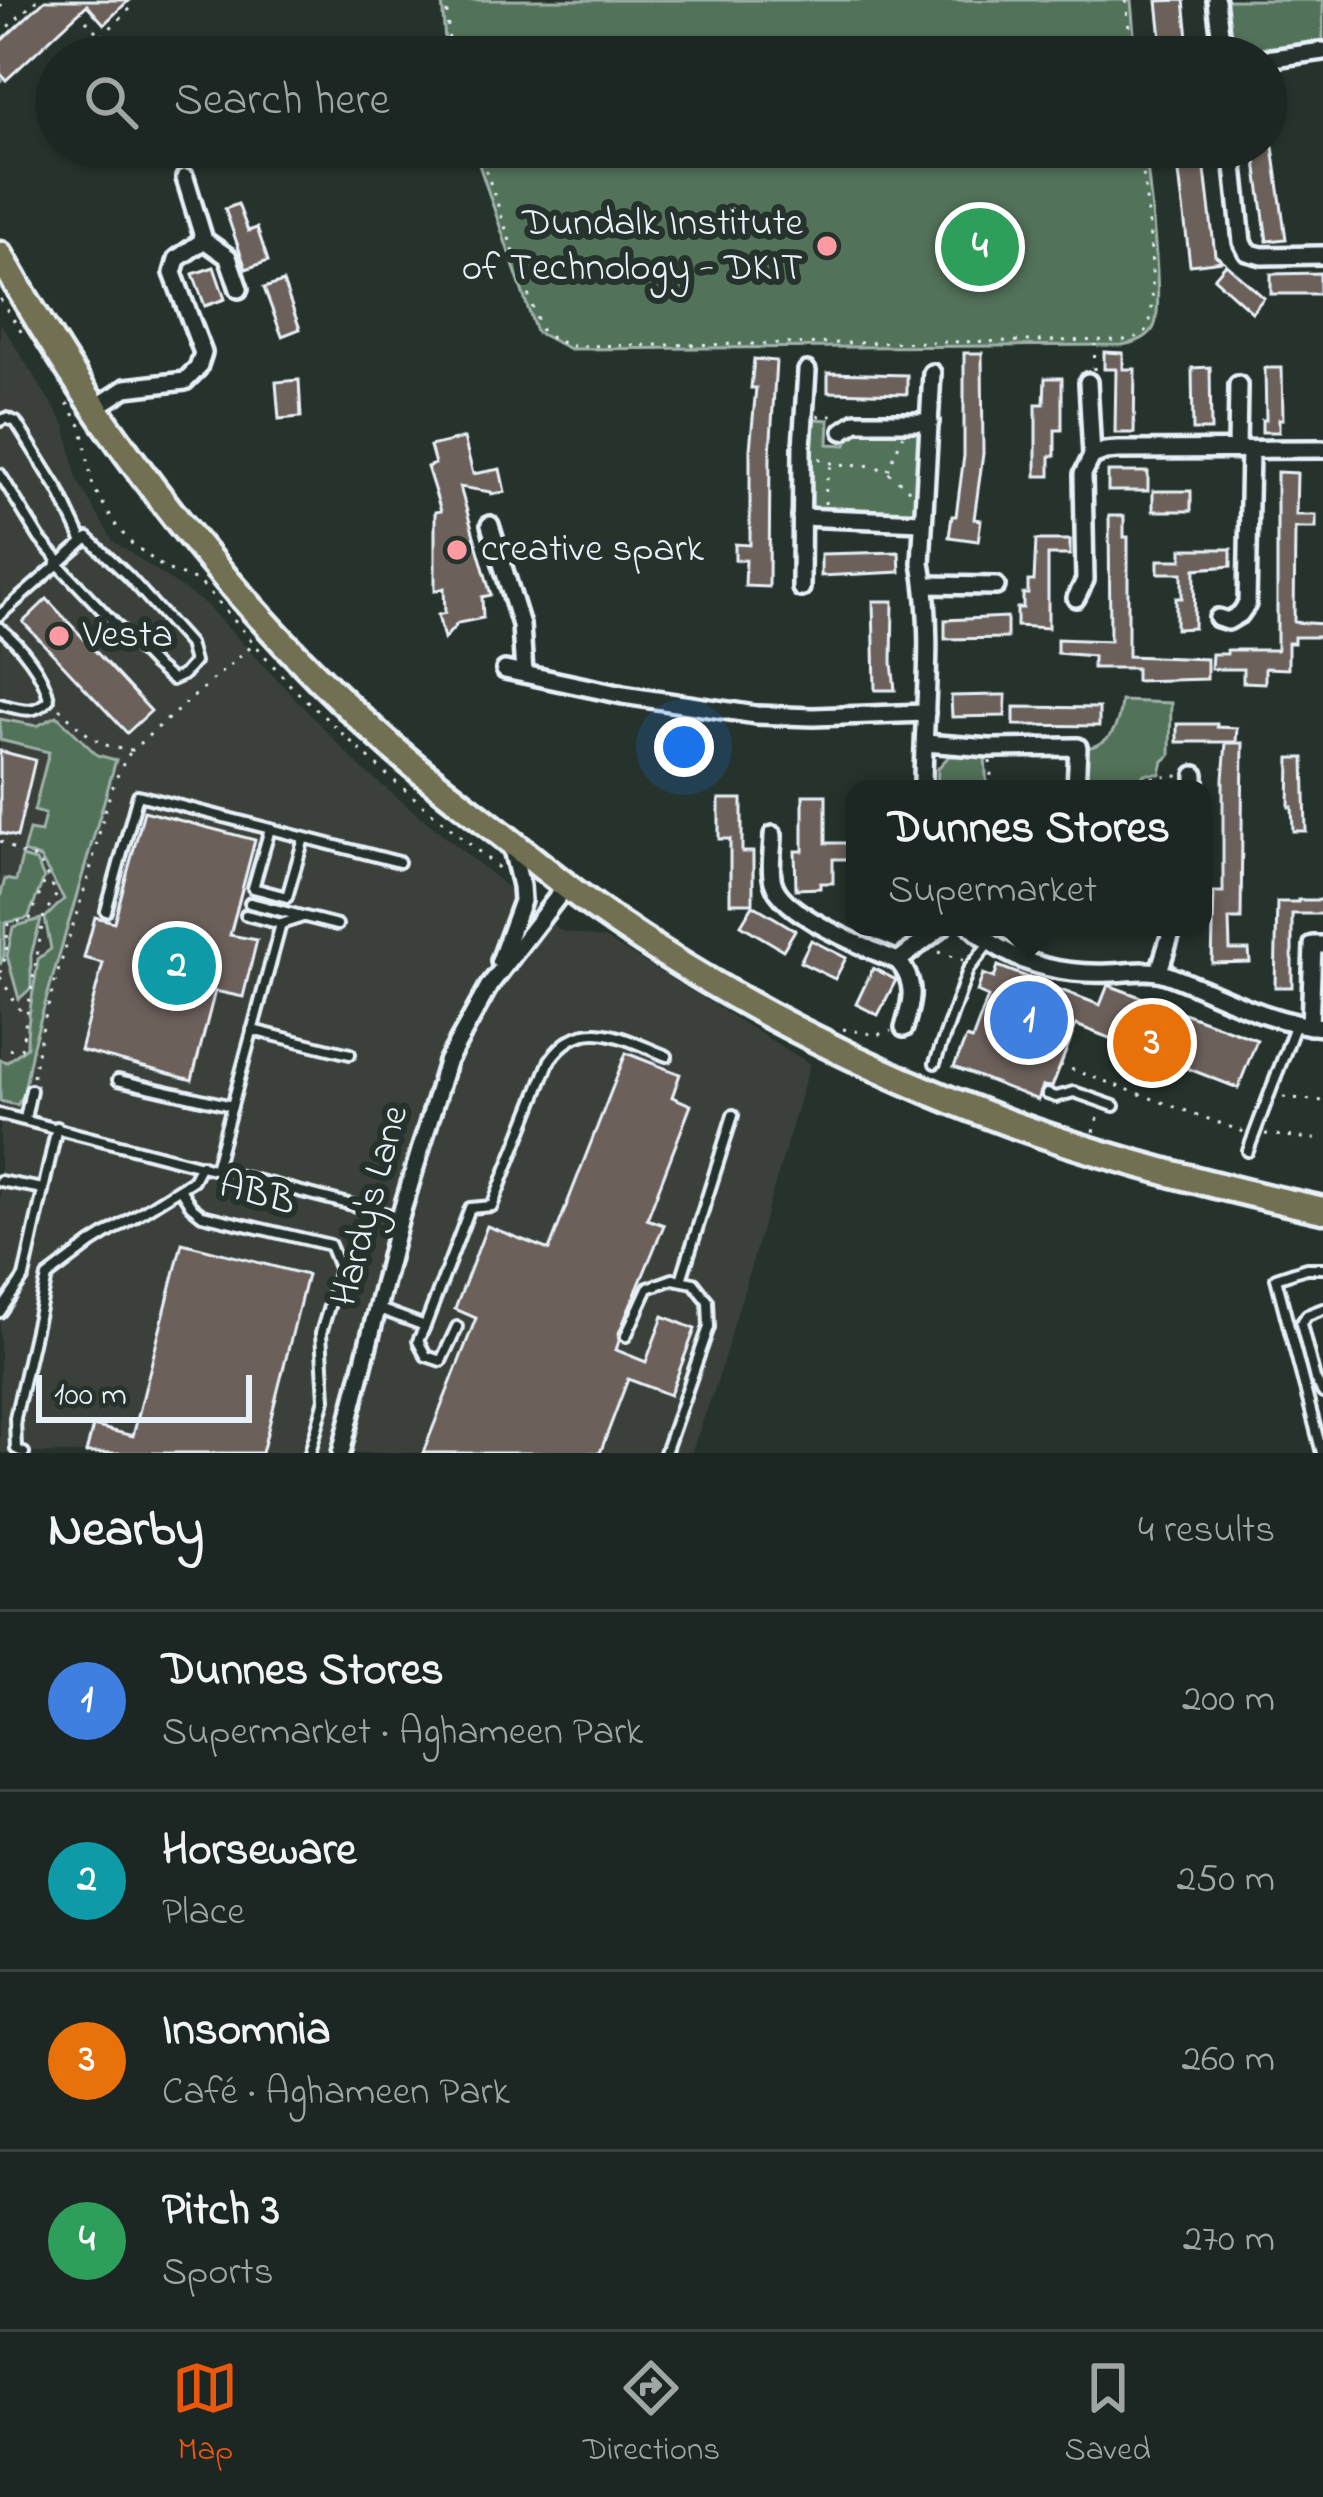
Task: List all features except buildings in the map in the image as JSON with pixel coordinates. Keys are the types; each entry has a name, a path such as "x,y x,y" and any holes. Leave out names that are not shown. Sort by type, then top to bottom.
{"main road":[{"path":"0,254 94,408 218,569 309,668 396,751 599,910 680,963 824,1042 944,1097 1150,1169 1323,1210"}],"street":[{"path":"1216,0 1220,36"},
{"path":"1287,56 1323,51"},
{"path":"1234,168 1247,252 1323,255"},
{"path":"185,178 204,240 228,257 239,289"},
{"path":"94,408 125,388 185,381 198,368 203,353 173,273 177,259 204,240"},
{"path":"801,588 807,370"},
{"path":"923,780 928,676 921,563 932,373"},
{"path":"1076,598 1084,580 1083,474 1092,457 1088,382"},
{"path":"1218,618 1228,621 1246,604 1238,385"},
{"path":"843,431 856,422 930,422"},
{"path":"1092,457 1105,451 1323,449"},
{"path":"801,517 922,522"},
{"path":"490,525 521,625 524,674"},
{"path":"925,585 996,586"},
{"path":"505,670 756,716 926,713"},
{"path":"925,743 1078,747 1076,780"},
{"path":"773,835 773,882 783,902 806,918 898,961 910,975 912,1003 904,1028"},
{"name":"Hardy's Lane","path":"341,1453 400,1217 447,1062 489,986 522,901 509,841"},
{"name":"Hardy's Lane","path":"489,986 567,885"},
{"path":"898,961 930,936"},
{"path":"983,936 1005,954 1082,974 1159,971 1215,996 1310,1026 1313,945 1323,945"},
{"path":"1159,971 1171,936"}],"lane":[{"path":"0,422 6,418 16,422 86,540 129,578 189,644 194,662 183,675 172,680 153,664 58,562 0,474"},
{"path":"0,615 86,540"},
{"path":"0,628 35,669 50,699 30,711 0,704"},
{"path":"106,910 137,795 399,862"},
{"path":"270,829 253,888 287,897 304,838"},
{"path":"250,903 337,925"},
{"path":"246,915 281,924 305,917"},
{"path":"214,1169 281,924"},
{"path":"935,1064 968,970 990,942"},
{"path":"1248,1150 1268,1095 1310,1026"},
{"path":"252,1030 350,1054"},
{"path":"457,1327 441,1361 426,1356 418,1341 470,1208 492,1206 550,1060 561,1044 592,1032 667,1056"},
{"path":"118,1080 232,1106"},
{"path":"25,1119 31,1090"},
{"path":"1047,1094 1074,1092 1114,1106"},
{"path":"0,1114 400,1217"},
{"path":"681,1280 734,1115"},
{"path":"0,1312 24,1277 57,1127"},
{"name":"ABB","path":"24,1453 16,1450 15,1418 46,1277 193,1180 201,1165"},
{"path":"0,1180 44,1189"},
{"name":"ABB","path":"180,1189 202,1215 330,1245 340,1270 321,1333 325,1399 310,1453"},
{"path":"1322,1453 1276,1278 1323,1268"},
{"path":"626,1336 648,1288 681,1280 694,1283 708,1301 709,1327 665,1453"},
{"path":"377,1309 425,1326"},
{"path":"1323,1310 1307,1315 1301,1324 1323,1393"},
{"path":"422,1368 426,1356"},
{"path":"1309,1406 1323,1403"}],"path":[{"path":"0,7 8,0"},
{"path":"22,0 29,7"},
{"path":"0,29 2,32 37,0"},
{"path":"102,36 133,6 128,0"},
{"path":"446,0 449,36"},
{"path":"1126,0 1130,36"},
{"path":"86,20 100,36"},
{"path":"87,34 93,27"},
{"path":"0,79 7,86"},
{"path":"485,168 540,329 570,346 1128,340 1145,332 1153,317 1142,168"},
{"path":"1088,382 1094,374 1096,342"},
{"path":"803,416 831,416 843,431"},
{"path":"887,472 905,422"},
{"path":"802,447 832,465 861,465 887,472 907,490 924,495"},
{"path":"826,518 826,483 832,465"},
{"path":"31,1090 40,1033 113,787 132,751 254,644"},
{"path":"50,699 93,741 132,751"},
{"path":"990,748 992,780"},
{"path":"0,842 37,858 58,894 44,915 21,1049 0,1050"},
{"path":"25,1017 0,975 8,924 30,919 47,876"},
{"path":"843,1028 878,1035 904,1028"},
{"path":"1060,1065 1244,1132 1323,1140"},
{"path":"1268,1095 1323,1101"}],"shaded area":[{"path":"0,322 66,427 77,480 113,541 205,604 362,769 561,931 606,939 810,1064 717,1382 691,1453 0,1453"}],"green space":[{"path":"442,0 1131,0 1134,36 445,36"},
{"path":"1226,0 1323,0 1323,40 1287,45 1287,36 1230,36"},
{"name":"Dundalk Institute of Technology - DKIT","path":"480,168 1147,168 1157,314 1154,327 1136,342 570,349 536,332"},
{"path":"813,419 829,420 828,444 846,445 853,430 925,431 920,515 809,508"},
{"path":"1121,701 1171,703 1170,755 1160,774 1144,774 1141,780 1086,780 1087,748 1103,742 1118,717"},
{"path":"57,716 97,755 116,760 17,1105 0,1101 0,1060 7,1062 27,1047 38,959 51,949 45,918 64,899 40,858 23,852 29,830 41,832 45,814 34,811 49,752 0,740 0,719 37,726"},
{"path":"949,756 985,756 986,780 937,780 938,768"},
{"path":"22,857 36,861 44,878 28,918 5,923 0,965 0,898 5,879 16,881"},
{"path":"41,919 31,955 31,988 19,999 7,956 13,927"}],"place":[{"name":"Dundalk Institute of Technology - DKIT","path":"827,246"},
{"name":"Pitch 3","path":"980,247"},
{"name":"creative spark","path":"457,550"},
{"name":"Vesta","path":"59,636"},
{"name":"Horseware","path":"177,966"},
{"name":"Dunnes Stores","path":"1029,1020"},
{"name":"Insomnia","path":"1152,1043"}]}
